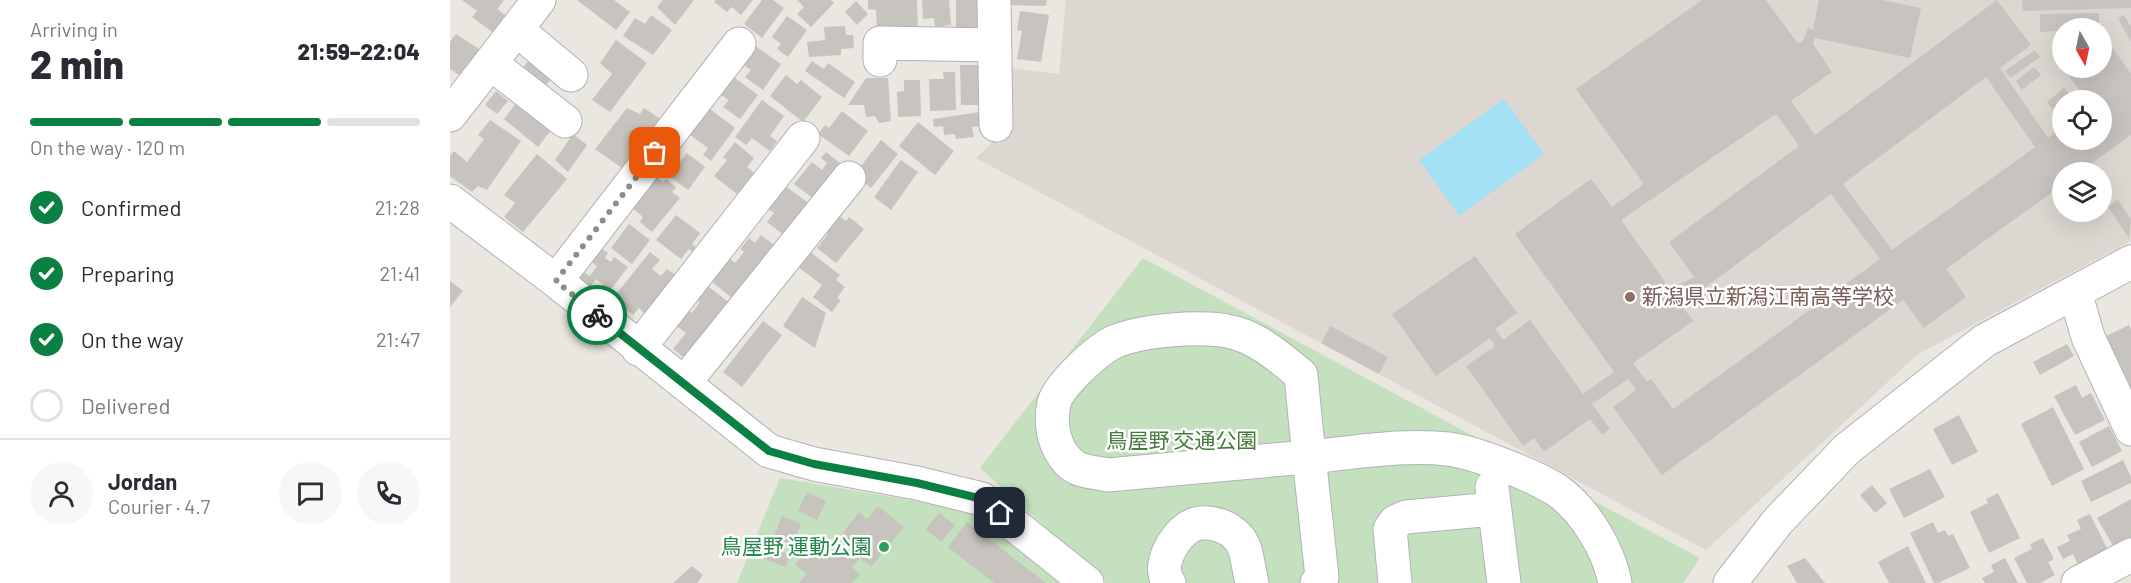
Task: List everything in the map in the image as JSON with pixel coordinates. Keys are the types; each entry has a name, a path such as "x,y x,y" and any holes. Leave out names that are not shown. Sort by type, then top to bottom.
{"street":[{"path":"450,115 539,0"},
{"path":"994,0 996,125"},
{"path":"516,29 571,75"},
{"path":"880,60 880,43 994,45"},
{"path":"556,281 739,44"},
{"path":"490,63 565,121"},
{"path":"638,349 803,138"},
{"path":"685,382 849,178"},
{"path":"450,201 556,281 638,349 685,382 769,451 814,464 917,483 982,499 1087,583"},
{"path":"1730,583 1778,521 1847,449 1984,341 2131,262"},
{"path":"2075,292 2088,337 2131,429"},
{"path":"1317,583 1322,578 1309,457 1301,375 1264,345 1228,331 1156,332 1115,342 1096,354 1054,402 1053,432 1060,451 1076,468 1108,475 1309,457 1417,447 1451,450 1488,460 1556,490 1595,533 1607,553 1615,583"},
{"path":"1488,460 1504,583"},
{"path":"1395,583 1390,529 1395,522 1406,517 1494,509"},
{"path":"1169,583 1166,578 1167,557 1176,540 1191,526 1213,523 1230,530 1244,545 1252,583"},
{"path":"2078,583 2131,555"}],"shaded area":[{"name":"新潟県立新潟江南高等学校","path":"1066,0 2131,0 2131,241 1918,354 1706,550 976,158 1007,128 1007,68 1059,74"}],"green space":[{"name":"鳥屋野 交通公園","path":"1143,258 1700,558 1683,583 1107,583 980,468"},
{"name":"鳥屋野 運動公園","path":"780,478 970,510 1061,583 737,583"}],"water":[{"path":"1504,99 1544,154 1459,216 1419,160"}],"building":[{"path":"462,0 504,0 497,9 513,21 500,38 472,17 477,11"},
{"path":"577,0 614,0 630,12 616,30"},
{"path":"663,0 694,0 675,25 657,7"},
{"path":"716,0 753,0 741,15 732,7 727,12 714,2"},
{"path":"762,0 773,0 784,8 762,38 744,24"},
{"path":"797,0 831,0 834,3 811,27 797,14 804,7"},
{"path":"868,0 917,0 918,32 877,33 876,10 868,9"},
{"path":"922,0 949,0 951,25 935,27 934,18 923,19"},
{"path":"956,0 977,0 977,29 956,29"},
{"path":"1011,0 1047,0 1046,6 1010,5"},
{"path":"1702,0 1766,0 1798,44 1803,41 1808,28 1813,30 1819,0 1882,0 1921,8 1910,58 1815,38 1813,44 1832,72 1791,101 1815,135 1997,0 2031,45 2000,68 2048,138 2052,135 2052,150 2110,150 2093,162 2052,162 2052,192 1946,269 1966,297 1924,328 1903,300 1662,475 1613,407 1636,390 1628,379 1592,404 1610,429 1602,435 1590,419 1544,452 1534,438 1523,446 1466,366 1495,346 1490,338 1436,376 1392,314 1475,256 1517,313 1495,329 1503,340 1530,320 1583,394 1614,372 1515,234 1591,179 1612,207 1644,184 1576,89","holes":["1986,77 2035,147 1892,250 1843,184","1776,114 1799,146 1669,242 1694,277 1670,289 1621,220","1831,194 1880,259 1673,409 1651,379 1647,382 1633,363 1693,321 1677,299 1703,289"]},
{"path":"2022,0 2131,0 2131,8 2023,11"},
{"path":"856,1 868,14 857,25 845,12"},
{"path":"1020,11 1049,15 1041,62 1017,59 1022,31 1017,30"},
{"path":"2099,13 2099,18 2052,18 2052,31 2040,32 2040,14"},
{"path":"651,15 672,30 653,55 623,36 635,18 645,24"},
{"path":"2124,15 2131,27 2131,42 2118,18"},
{"path":"787,16 807,30 788,57 777,49 781,44 772,37"},
{"path":"845,26 846,35 853,35 854,48 841,49 841,55 809,57 807,42 825,40 824,27"},
{"path":"456,34 482,51 464,78 450,69 450,42"},
{"path":"616,40 647,63 610,112 592,100 612,74 600,63"},
{"path":"750,42 781,64 763,90 745,77 751,70 737,61"},
{"path":"2112,47 2131,74 2131,135 2112,149 2112,90 2080,90 2070,78 2112,78"},
{"path":"2035,50 2040,57 2010,78 2005,71"},
{"path":"531,58 553,76 540,94 516,76"},
{"path":"812,61 824,69 828,63 855,82 844,98 805,71"},
{"path":"960,65 984,65 984,105 961,105"},
{"path":"2034,67 2041,75 2022,90 2016,81"},
{"path":"943,72 955,72 956,110 930,111 929,79 944,79"},
{"path":"731,75 758,95 740,119 723,107 729,100 718,93"},
{"path":"786,75 797,84 801,80 822,97 803,122 770,96"},
{"path":"866,78 888,78 891,121 879,123 875,116 866,117 864,105 848,105"},
{"path":"904,80 920,80 921,116 898,117 897,92 904,91"},
{"path":"496,91 508,101 497,114 485,105"},
{"path":"2052,98 2052,109 2047,102"},
{"path":"762,100 784,116 770,136 777,141 770,151 752,138 746,145 735,137"},
{"path":"516,103 551,130 538,147 504,119"},
{"path":"627,108 640,114 644,108 662,120 645,141 638,137 632,144 640,151 626,171 595,149"},
{"path":"710,109 735,128 711,161 703,155 708,148 690,135"},
{"path":"842,111 868,131 849,156 818,134 825,125 829,128"},
{"path":"980,112 982,126 972,127 974,137 956,139 955,134 944,135 943,126 934,127 933,119"},
{"path":"490,120 521,141 487,190 478,186 472,192 450,176 450,156 454,151 467,162 484,139 478,135"},
{"path":"918,122 954,151 935,175 899,146"},
{"path":"573,134 587,145 568,172 555,160"},
{"path":"881,140 898,154 871,188 854,175"},
{"path":"735,142 754,158 747,167 754,173 737,194 714,176 727,160 723,157"},
{"path":"826,152 845,167 818,202 794,184 812,162 822,170 827,163 821,158"},
{"path":"687,153 705,167 688,190 669,176"},
{"path":"537,154 567,179 523,232 504,217 515,203 504,195"},
{"path":"901,160 918,172 891,210 874,197"},
{"path":"654,175 663,182 666,179 676,187 672,192 680,198 652,232 640,222 643,217 625,202"},
{"path":"785,186 813,206 789,239 767,222 774,213 768,209"},
{"path":"2118,200 2131,219 2129,238 2112,213 2112,204"},
{"path":"835,212 846,221 849,217 864,229 836,263 817,248 828,234 821,230"},
{"path":"676,215 700,233 692,244 699,250 695,254 689,249 681,259 656,240"},
{"path":"629,224 650,240 632,264 611,248"},
{"path":"761,235 778,248 736,301 711,281 729,258 735,263 744,252 740,249 749,238 755,243"},
{"path":"593,242 608,253 605,258 611,262 614,257 628,267 606,296 601,293 606,287 596,279 590,287 576,277 581,270 590,276 597,266 583,256"},
{"path":"809,251 840,275 836,280 845,287 837,298 841,300 832,312 813,297 822,285 797,266"},
{"path":"650,252 660,260 652,269 661,276 667,269 677,276 646,315 639,308 633,315 613,298"},
{"path":"450,281 463,291 450,307"},
{"path":"705,284 735,307 688,361 673,349 686,333 674,324 686,308 692,313 700,302 695,298"},
{"path":"802,297 826,313 815,348 783,326"},
{"path":"763,321 782,335 742,387 723,372"},
{"path":"2129,325 2131,329 2131,397 2102,338"},
{"path":"1330,326 1388,357 1379,374 1321,343"},
{"path":"2067,344 2074,356 2040,375 2033,362"},
{"path":"2076,385 2082,398 2091,393 2105,420 2075,435 2054,396"},
{"path":"2053,407 2084,469 2052,486 2021,424"},
{"path":"1959,415 1978,452 1952,465 1933,429"},
{"path":"2109,426 2122,451 2092,467 2079,442"},
{"path":"2123,460 2131,477 2131,483 2091,502 2081,481"},
{"path":"1930,469 1945,497 1904,518 1889,489"},
{"path":"1872,485 1887,503 1875,513 1860,495"},
{"path":"807,492 826,501 817,520 798,511"},
{"path":"1998,493 2020,538 1989,553 1970,512 1988,503 1986,499"},
{"path":"2131,499 2131,545 2117,553 2097,518"},
{"path":"878,506 904,527 871,567 860,558 852,567 860,574 852,583 799,583 807,574 795,565 815,539 838,557 848,545 839,538 859,512 867,519"},
{"path":"939,513 955,525 941,542 926,529"},
{"path":"2090,514 2111,556 2081,571 2073,554 2063,559 2057,547 2070,541 2067,535 2081,529 2077,520"},
{"path":"782,516 801,524 791,548 772,540"},
{"path":"967,522 1046,583 994,583 948,547"},
{"path":"1933,522 1938,533 1945,530 1948,536 1953,534 1970,568 1938,583 1934,583 1910,533"},
{"path":"2043,538 2054,559 2048,562 2055,575 2040,583 2027,583 2014,558 2032,549 2030,544"},
{"path":"1908,546 1926,583 1889,583 1878,562"},
{"path":"768,547 790,555 786,567 764,559"},
{"path":"1805,558 1825,583 1797,583 1787,566"},
{"path":"2005,558 2018,583 1985,583 1982,578 1994,572 1991,565"},
{"path":"692,566 703,575 697,583 673,583"}],"way so far":[{"path":"597,315 556,281 655,153"}],"place":[{"name":"新潟県立新潟江南高等学校","path":"1630,297"},
{"name":"鳥屋野 運動公園","path":"884,547"}],"route":[{"path":"597,315 638,349 685,382 769,451 814,464 917,483 982,499 1000,513"}]}
